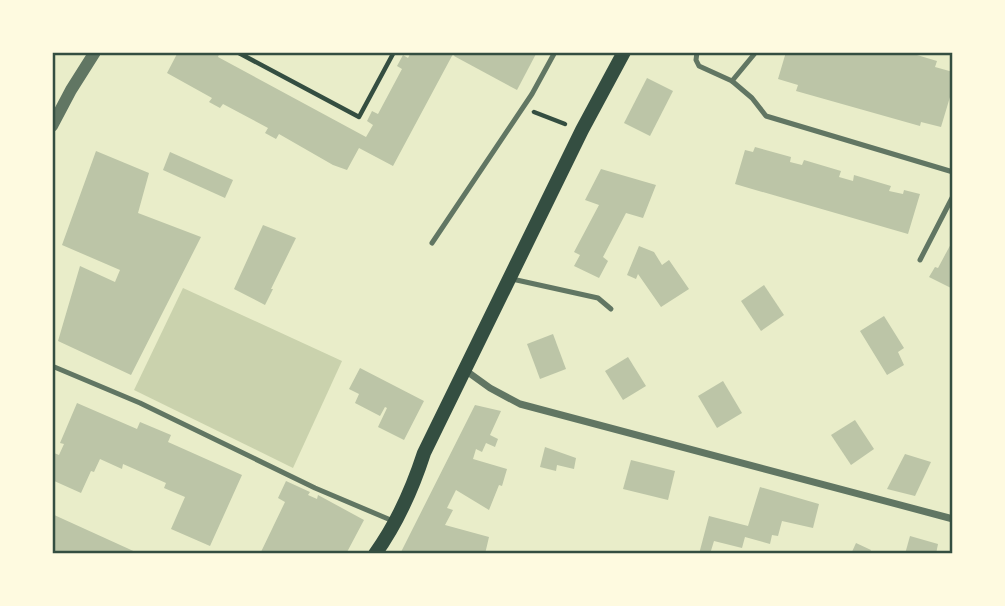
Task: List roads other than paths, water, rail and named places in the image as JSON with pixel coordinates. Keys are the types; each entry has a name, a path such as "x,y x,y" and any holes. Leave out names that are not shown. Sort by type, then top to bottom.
{"main road":[{"path":"375,554 396,522 412,489 424,453 464,370 582,130 624,52"}],"street":[{"path":"52,127 95,52"},
{"path":"464,370 520,404 953,519"}],"lane":[{"path":"432,243 524,107 555,52"},
{"path":"697,52 696,60 699,66 732,82 752,98 766,116 953,172"},
{"path":"732,82 756,52"},
{"path":"920,260 953,195"},
{"path":"509,278 598,298 611,309"},
{"path":"52,366 140,403 315,488 396,522"}]}
